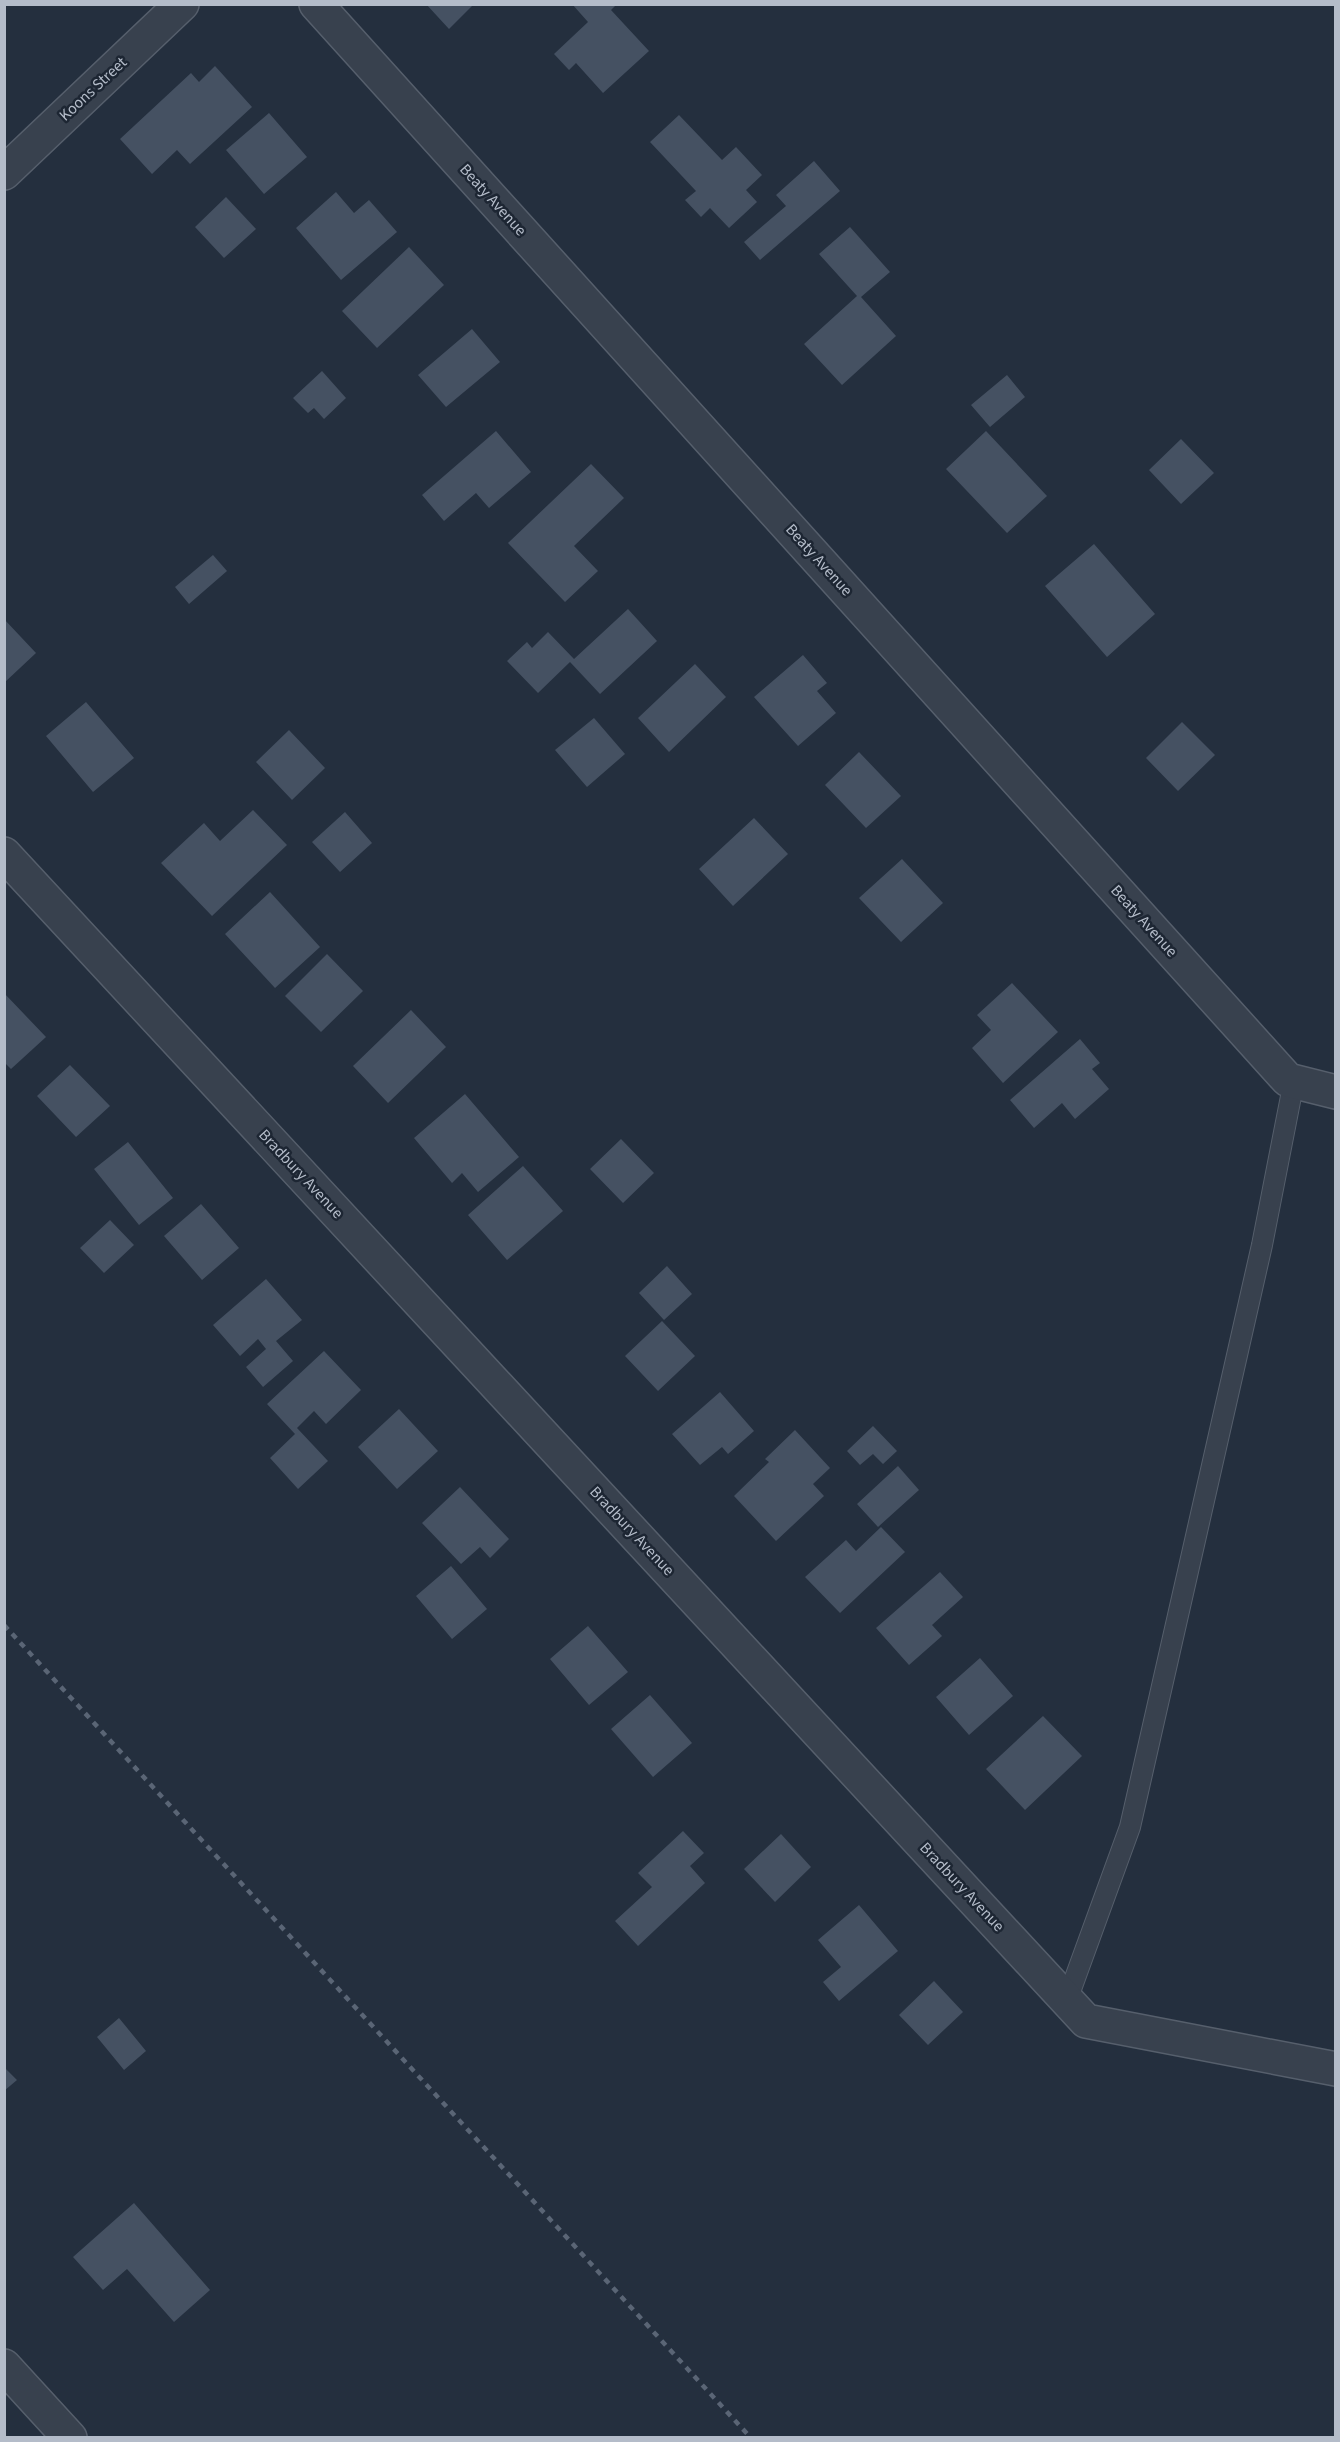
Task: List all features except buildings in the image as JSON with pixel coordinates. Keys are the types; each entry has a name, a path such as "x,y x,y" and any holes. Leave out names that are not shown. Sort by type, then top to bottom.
{"street":[{"name":"Koons Street","path":"4,173 182,4"},
{"name":"Beaty Avenue","path":"316,4 1288,1080 1335,1092"},
{"name":"Bradbury Avenue","path":"4,854 1086,2021 1335,2069"},
{"path":"4,2366 70,2438"}],"lane":[{"path":"1067,2000 1130,1827 1262,1245 1294,1081"}],"railway":[{"path":"4,1625 751,2438"}]}
